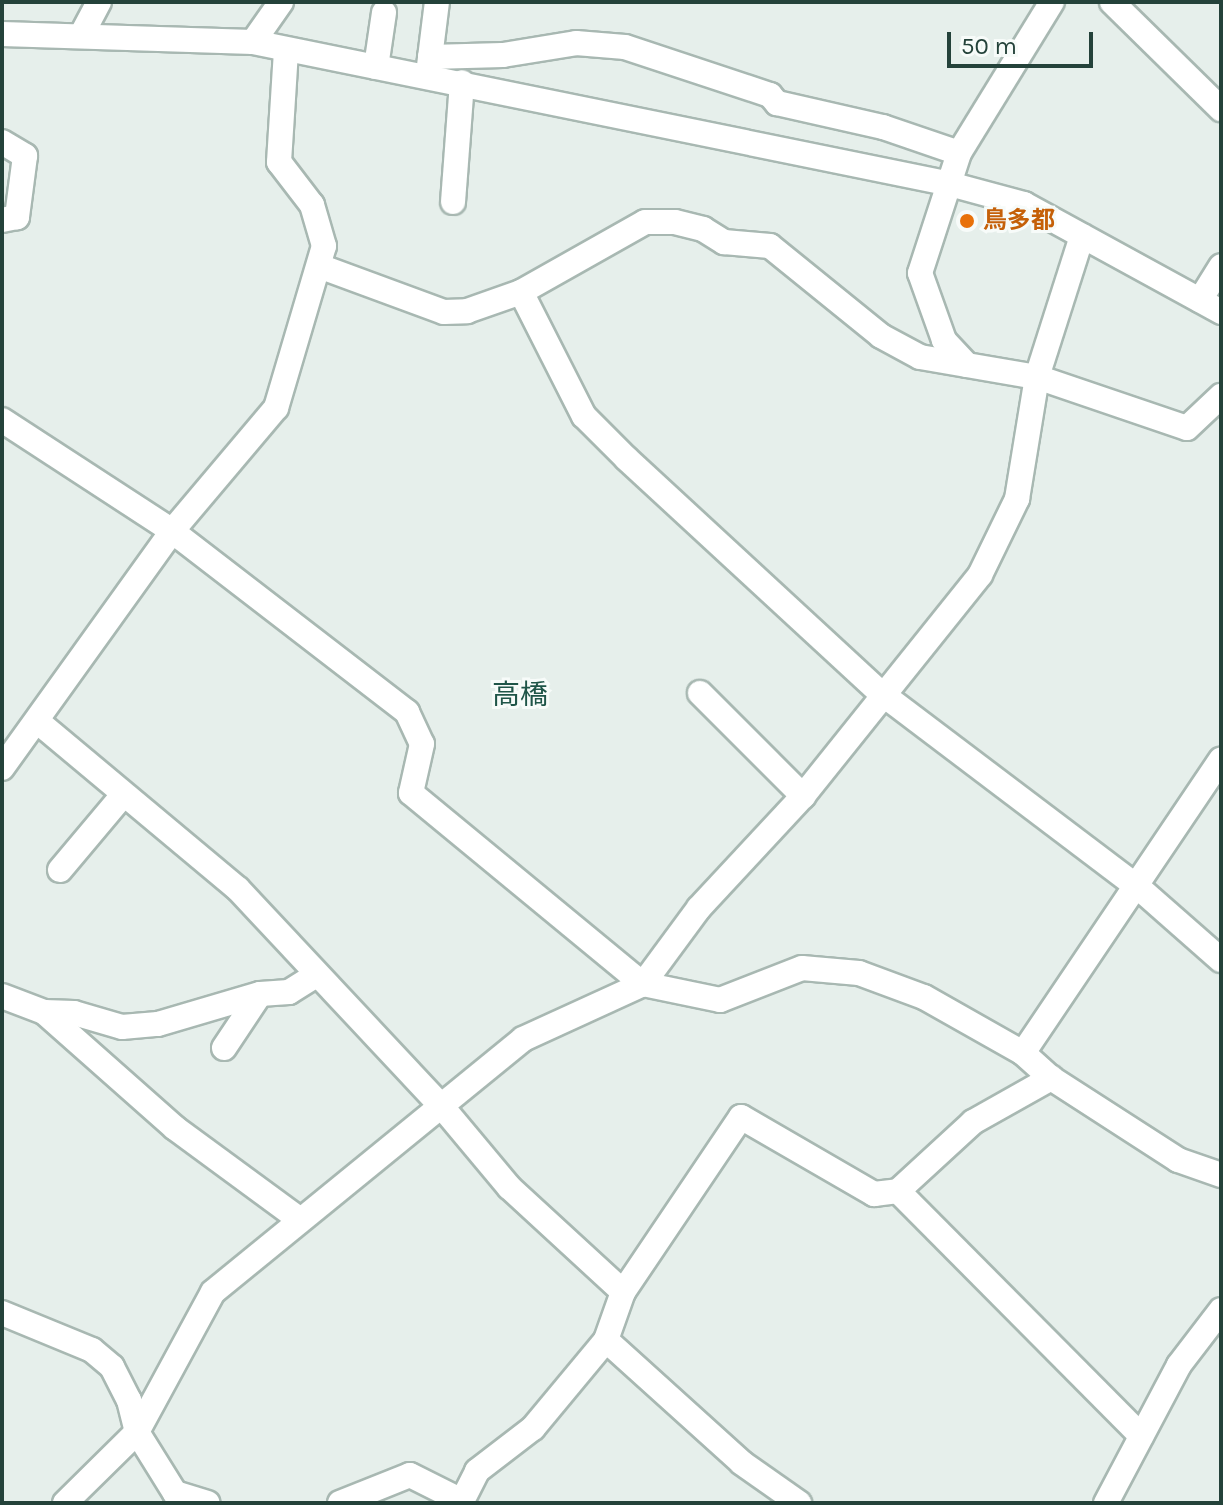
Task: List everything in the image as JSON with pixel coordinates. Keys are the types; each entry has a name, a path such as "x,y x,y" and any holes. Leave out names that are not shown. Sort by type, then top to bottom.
{"street":[{"path":"82,34 99,2"},
{"path":"253,42 281,2"},
{"path":"429,67 437,2"},
{"path":"967,365 944,340 922,289 920,273 946,183 959,153 1013,58 1052,2"},
{"path":"1112,2 1221,109"},
{"path":"376,67 384,13"},
{"path":"4,37 82,34 253,42 376,67 429,67 576,43 625,47 770,95 777,103 883,127 959,153"},
{"path":"2,768 172,531 276,408 324,246 312,205 279,162 286,51"},
{"path":"512,54 522,94"},
{"path":"429,67 462,82 946,183 1024,204 1210,306 1221,266"},
{"path":"453,202 462,82"},
{"path":"2,142 25,156 17,217 2,220"},
{"path":"319,266 444,312 467,311 521,292 645,222 675,222 703,229 724,242 770,246 881,336 920,357 1037,377 1187,428 1221,396"},
{"path":"65,1503 137,1432 213,1292 299,1219 443,1108 523,1039 643,984 699,908 803,796 881,693 980,575 1017,499 1037,377 1082,236"},
{"path":"521,292 584,416 881,693 1139,888 1221,960"},
{"path":"2,420 172,531 407,712 422,744 411,793 643,984 720,1000 802,968 859,973 924,997 1023,1053 1051,1078 1178,1160 1221,1175"},
{"path":"700,693 803,796"},
{"path":"37,721 238,889 443,1108 509,1187 623,1292"},
{"path":"1023,1053 1139,888 1221,760"},
{"path":"60,870 123,795"},
{"path":"2,996 44,1012 74,1013 122,1027 146,1025 260,994 289,992 316,975"},
{"path":"224,1048 260,994"},
{"path":"44,1012 175,1128 299,1219"},
{"path":"340,1503 410,1475 462,1502 477,1471 533,1428 606,1340 623,1292 741,1117 874,1194 898,1191 973,1122 1051,1078"},
{"path":"898,1191 1141,1436"},
{"path":"1106,1503 1179,1365 1221,1310"},
{"path":"2,1313 92,1350 112,1367 129,1400 137,1432 179,1497 208,1503"},
{"path":"606,1340 742,1463 799,1503"}],"place":[{"name":"鳥多都","path":"967,221"}],"district":[{"name":"高橋","path":"520,695"}]}
